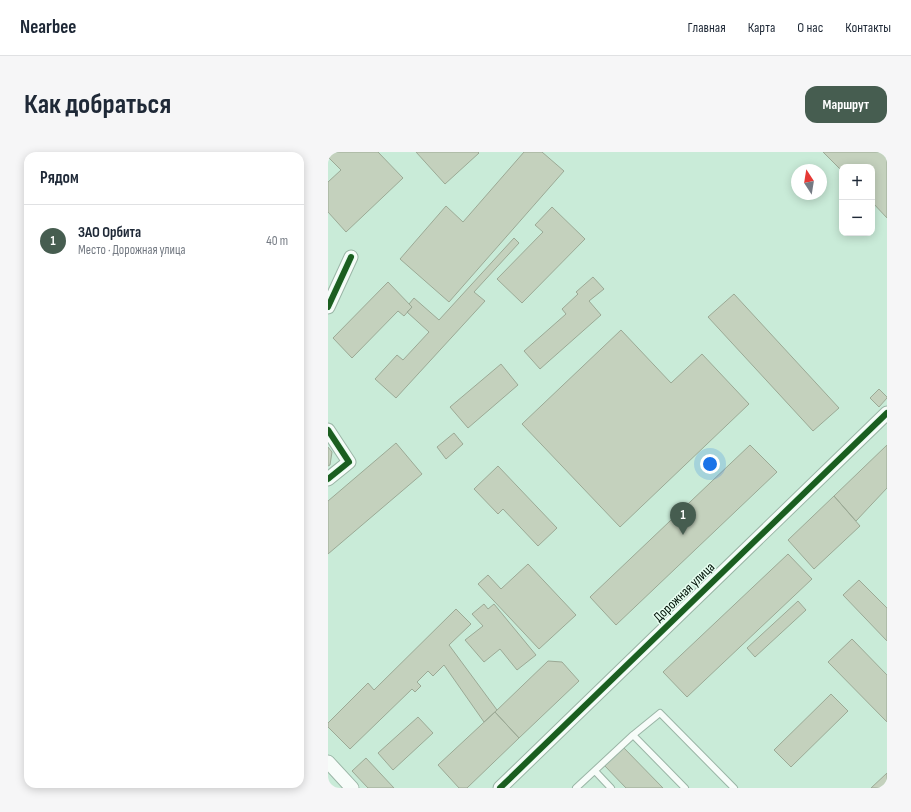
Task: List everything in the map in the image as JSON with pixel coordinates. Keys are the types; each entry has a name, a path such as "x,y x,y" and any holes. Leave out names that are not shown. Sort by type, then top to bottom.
{"street":[{"path":"328,307 351,256"},
{"name":"Дорожная улица","path":"500,788 887,413"},
{"path":"328,430 349,462 328,479"},
{"path":"328,762 352,788"}],"lane":[{"path":"576,788 660,712 734,788"},
{"path":"633,735 685,788"},
{"path":"595,771 611,788"}],"building":[{"path":"328,152 378,152 403,178 346,232 328,212 328,182 341,170 328,157"},
{"path":"416,152 478,152 479,153 445,184"},
{"path":"524,152 542,152 564,171 449,302 400,259 446,206 463,222"},
{"path":"823,152 887,152 887,218 875,205 875,164 839,164 839,168"},
{"path":"552,207 585,239 522,303 497,279 543,232 535,225"},
{"path":"514,238 519,243 474,292 485,301 396,398 375,379 397,355 403,360 429,332 407,312 412,307 409,304 414,298 439,320"},
{"path":"593,277 604,289 589,301 601,315 540,369 524,351 566,314 562,309 578,294 576,292"},
{"path":"388,282 412,307 404,316 398,311 352,358 333,338"},
{"path":"734,294 839,408 813,431 708,317"},
{"path":"621,330 671,383 702,354 749,404 620,527 522,424"},
{"path":"501,364 518,385 468,428 450,407"},
{"path":"879,389 887,398 879,407 870,398"},
{"path":"454,433 463,444 446,459 437,447"},
{"path":"396,443 422,474 328,554 328,501"},
{"path":"750,445 777,472 616,625 590,597"},
{"path":"887,445 887,488 856,521 834,496"},
{"path":"328,447 332,452 330,465 328,466"},
{"path":"498,466 557,528 538,546 503,509 498,514 474,489"},
{"path":"834,496 860,526 814,569 788,540"},
{"path":"788,554 812,579 687,697 663,672"},
{"path":"528,564 576,615 539,649 478,584 488,575 501,589"},
{"path":"859,580 887,608 887,641 843,595"},
{"path":"798,601 806,610 755,657 747,648"},
{"path":"484,604 488,609 494,604 536,655 517,670 500,649 484,662 465,640 483,626 472,614"},
{"path":"456,609 471,624 449,645 497,710 484,722 444,665 433,676 428,671 417,682 421,686 415,692 412,689 350,749 328,727 328,723 368,683 374,690"},
{"path":"852,639 887,675 887,722 828,662"},
{"path":"548,661 562,662 579,681 519,738 495,712"},
{"path":"831,694 848,711 791,767 774,750"},
{"path":"495,712 519,738 467,788 459,788 438,765"},
{"path":"418,717 433,733 393,770 378,753"},
{"path":"623,747 663,788 626,788 604,765"},
{"path":"366,758 394,788 368,788 352,771"},
{"path":"887,773 887,788 871,788"}],"cycle path":[{"path":"328,307 351,257"},
{"path":"500,788 887,413"},
{"path":"328,430 349,462 328,479"}],"place":[{"name":"ЗАО Орбита","path":"683,535"}]}
